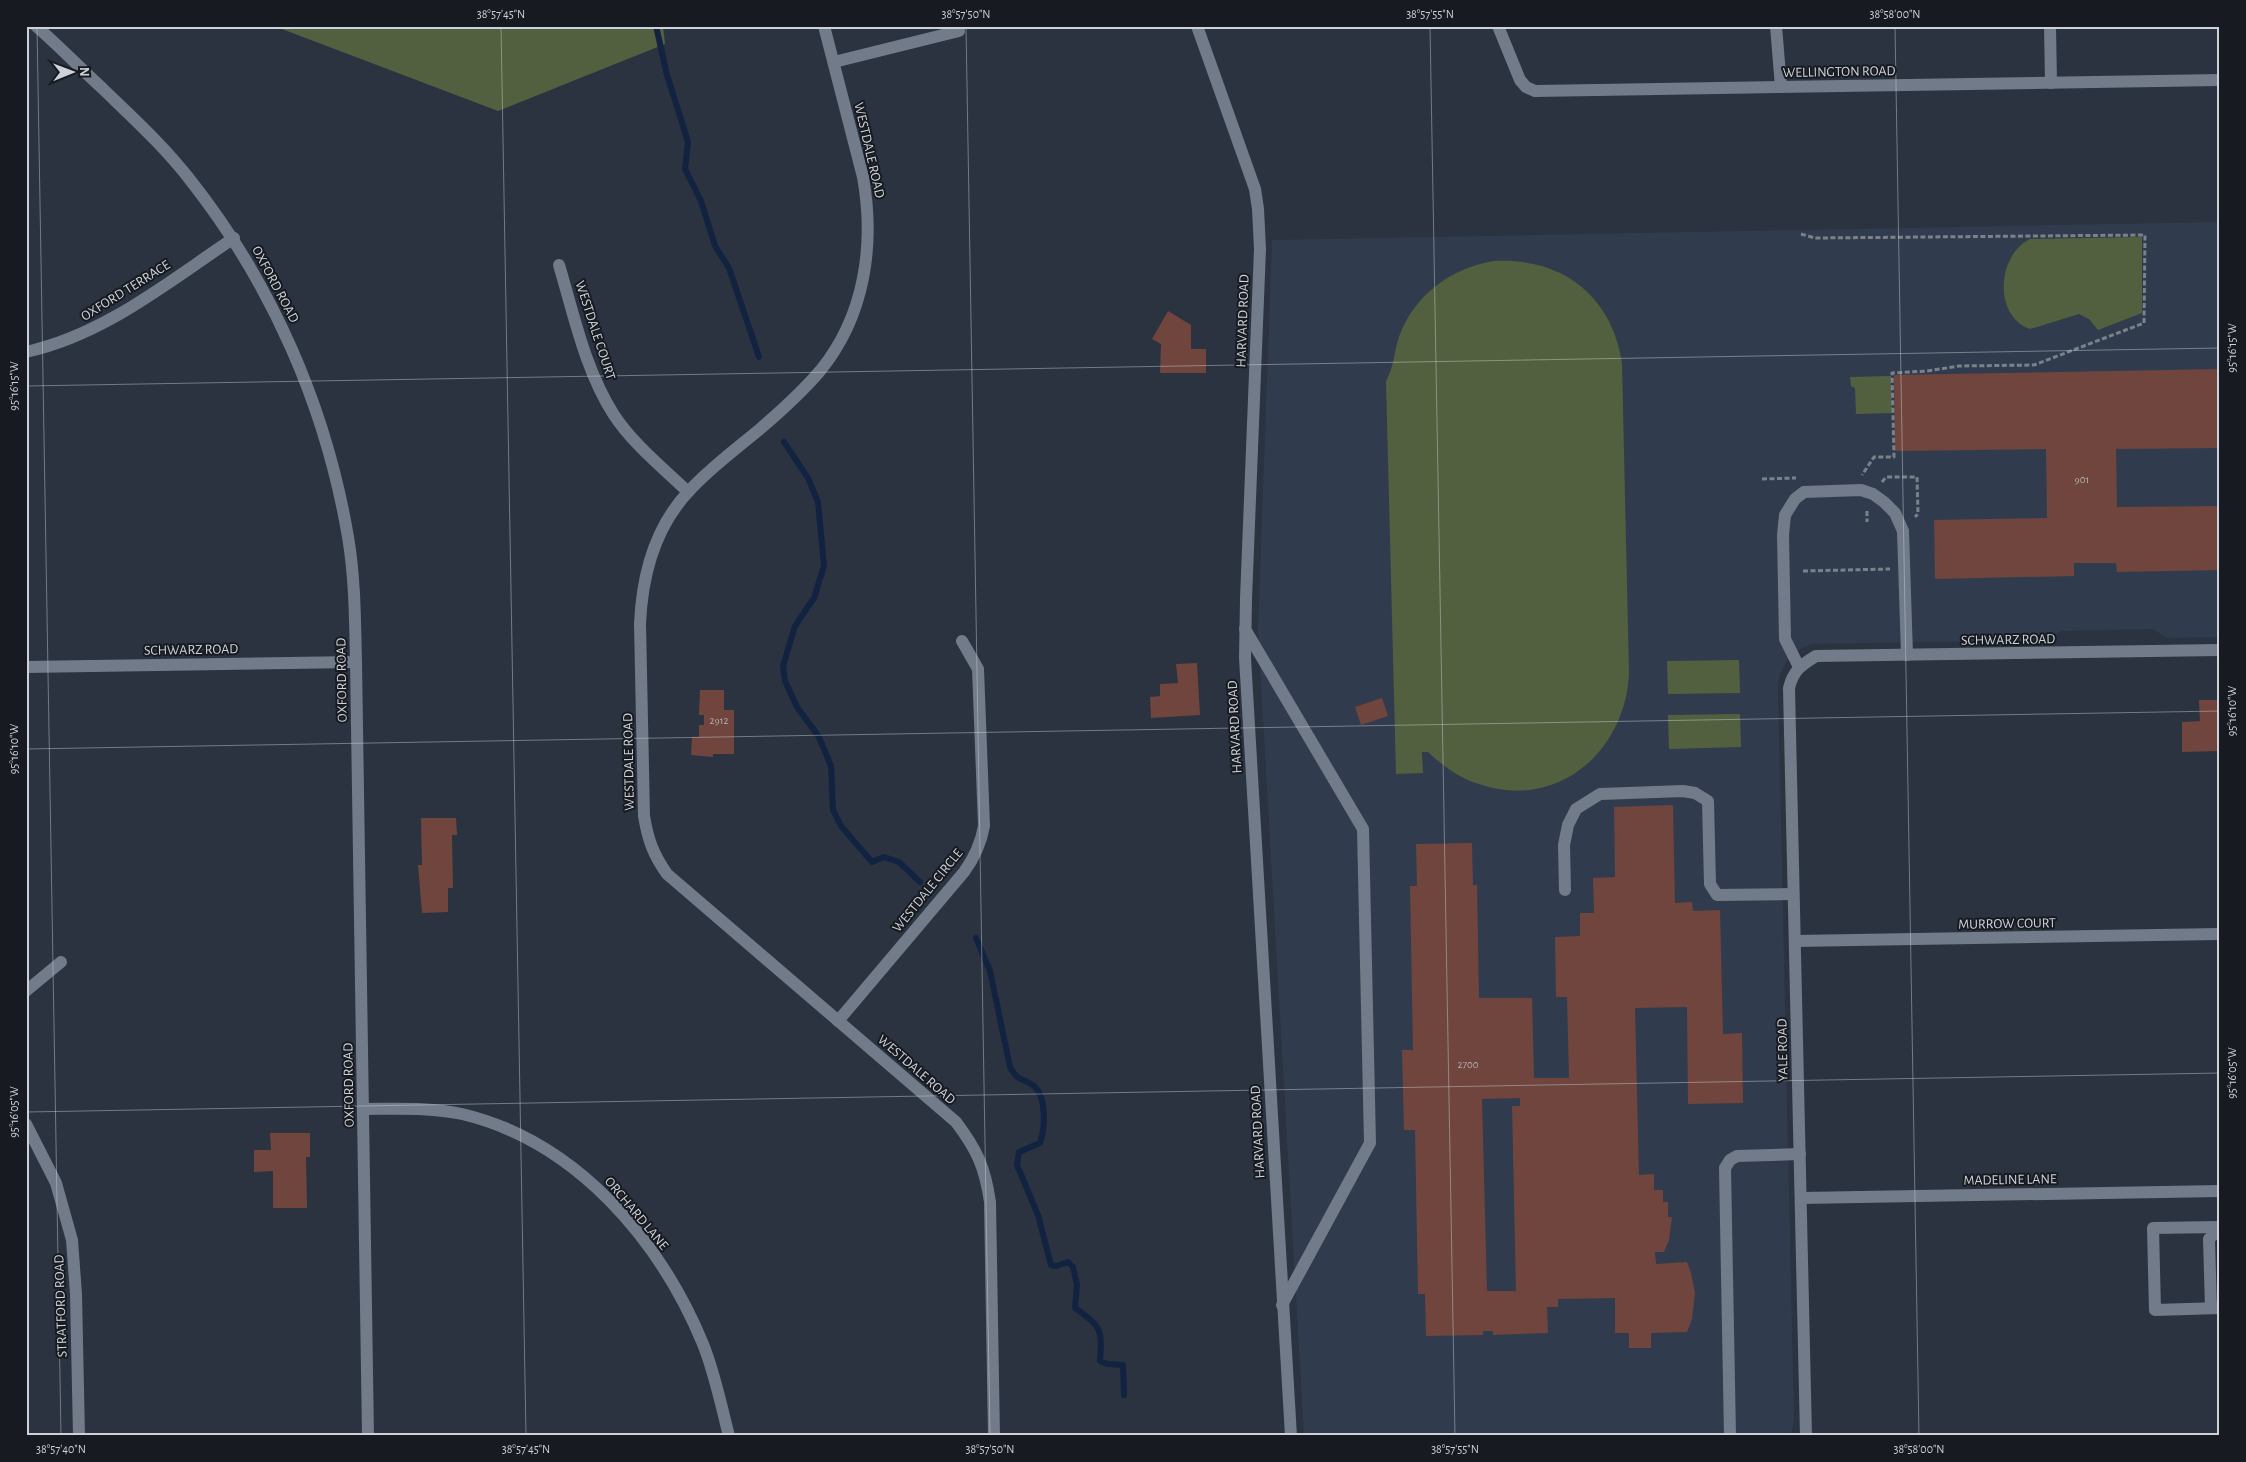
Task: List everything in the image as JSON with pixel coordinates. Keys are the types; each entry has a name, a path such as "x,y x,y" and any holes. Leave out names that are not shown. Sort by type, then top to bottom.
{"street":[{"name":"OXFORD ROAD","path":"36,26 161,146 190,180 234,238 262,285 282,326 302,372 329,454 348,538 354,597 368,1436"},
{"name":"WESTDALE ROAD","path":"824,26 868,202 868,254 863,282 854,314 821,370 796,396 688,492 667,521 654,547 641,597 644,816 648,839 656,858 668,874 956,1122 979,1156 987,1178 990,1202 994,1436"},
{"name":"HARVARD ROAD","path":"1197,26 1248,168 1258,209 1260,249 1245,629 1282,1305 1291,1436"},
{"name":"WELLINGTON ROAD","path":"1498,26 1520,80 1526,87 1536,90 2220,80"},
{"path":"1776,26 1781,87"},
{"path":"2050,26 2052,83"},
{"path":"834,62 960,31"},
{"name":"OXFORD TERRACE","path":"26,352 68,340 97,327 234,238"},
{"name":"WESTDALE COURT","path":"559,264 589,366 598,388 615,416 629,434 688,492"},
{"path":"1799,667 1785,639 1783,535 1785,515 1795,499 1804,492 1861,490 1873,494 1895,513 1903,532 1907,655"},
{"path":"1245,629 1363,829 1370,1143 1282,1305"},
{"name":"WESTDALE CIRCLE","path":"838,1021 964,872 973,860 981,841 984,826 978,669 962,641"},
{"name":"SCHWARZ ROAD","path":"1799,667 1816,656 2220,650"},
{"name":"SCHWARZ ROAD","path":"26,667 356,662"},
{"name":"YALE ROAD","path":"1799,667 1792,676 1789,688 1806,1436"},
{"path":"1564,890 1564,845 1568,825 1576,809 1600,794 1682,791 1695,792 1708,801 1710,884 1718,895 1793,894"},
{"name":"MURROW COURT","path":"1795,941 2220,934"},
{"path":"26,991 61,962"},
{"name":"ORCHARD LANE","path":"363,1109 438,1111 489,1122 520,1135 544,1149 567,1163 593,1183 628,1221 672,1282 703,1345 717,1388 728,1436"},
{"name":"STRATFORD ROAD","path":"26,1124 56,1183 72,1240 76,1294 79,1436"},
{"path":"1730,1436 1725,1168 1730,1160 1737,1156 1800,1154"},
{"name":"MADELINE LANE","path":"1801,1198 2220,1191"},
{"path":"2153,1228 2220,1228 2209,1239 2215,1308 2155,1310 2153,1228"}],"path":[{"path":"1801,234 1815,238 2145,235 2144,323 2034,365 1959,366 1927,372 1892,373 1894,457 1874,457 1861,476 1867,477"},
{"path":"1881,483 1886,477 1917,477 1918,514 1914,519 1911,513"},
{"path":"1762,479 1802,478"},
{"path":"1873,478 1887,488"},
{"path":"1803,570 1895,569"}],"shaded area":[{"path":"2220,222 2220,637 2168,638 2152,629 2061,631 2046,640 1811,644 1796,651 1788,659 1780,674 1778,685 1794,1423 1790,1436 1304,1436 1258,631 1272,240"}],"green space":[{"path":"274,26 663,26 665,44 498,111"},
{"path":"2142,237 2142,313 2098,330 2089,319 2079,314 2030,329 2018,322 2010,312 2005,299 2006,271 2011,258 2019,247 2030,239"},
{"path":"1494,261 1518,261 1541,266 1561,274 1579,285 1595,300 1607,318 1616,339 1622,363 1629,674 1625,702 1615,728 1600,750 1582,768 1560,782 1535,789 1508,790 1479,784 1452,771 1428,752 1422,752 1423,773 1396,774 1386,381 1391,370 1399,337 1414,308 1424,296 1449,277 1463,270"},
{"path":"1891,376 1892,413 1856,414 1855,388 1851,386 1850,377"},
{"path":"1739,660 1740,693 1668,694 1667,661"},
{"path":"1740,714 1741,747 1669,749 1668,715"}],"building":[{"path":"1168,311 1191,325 1191,349 1206,349 1206,373 1160,373 1161,344 1152,339"},
{"path":"2220,369 2220,448 2116,449 2117,507 2220,506 2220,570 2117,572 2116,563 2074,563 2074,576 1935,579 1934,520 2047,518 2046,449 1895,451 1894,375"},
{"path":"1197,663 1200,715 1151,718 1150,697 1160,696 1160,684 1178,683 1176,664"},
{"path":"700,690 724,690 724,710 734,710 734,754 713,754 713,757 691,755 692,737 699,737 699,725 704,725 704,715 699,715"},
{"path":"1382,698 1388,716 1361,725 1355,707"},
{"path":"2199,700 2220,700 2220,751 2182,752 2182,722 2200,721"},
{"path":"1673,805 1675,903 1692,902 1693,911 1720,910 1723,1034 1742,1033 1743,1103 1688,1104 1687,1007 1635,1008 1639,1175 1654,1174 1654,1190 1663,1190 1663,1202 1668,1202 1668,1217 1672,1217 1669,1240 1664,1252 1655,1252 1656,1264 1687,1262 1695,1293 1692,1319 1687,1332 1651,1333 1651,1348 1629,1348 1629,1333 1615,1333 1615,1298 1558,1299 1558,1307 1547,1307 1548,1333 1493,1335 1493,1331 1483,1331 1483,1335 1426,1336 1425,1294 1418,1294 1415,1130 1404,1130 1402,1050 1413,1050 1410,886 1417,886 1416,844 1472,843 1473,885 1477,885 1479,998 1532,998 1534,1078 1569,1078 1567,997 1556,997 1555,937 1580,936 1580,913 1594,913 1593,878 1615,877 1614,807","holes":["1520,1098 1520,1106 1512,1106 1516,1291 1487,1291 1482,1099"]},
{"path":"421,818 456,818 457,835 452,835 453,888 448,888 448,912 422,913 418,865 422,865"},
{"path":"270,1133 310,1133 310,1157 306,1157 307,1208 273,1208 273,1171 254,1172 254,1150 271,1150"}],"waterway":[{"path":"656,26 667,75 688,142 685,169 701,201 715,246 729,268 759,357"},
{"path":"784,442 808,478 818,502 824,566 814,598 795,626 783,666 785,681 797,707 819,737 831,766 833,810 841,826 872,862 884,857 899,862 920,882"},
{"path":"976,938 990,971 1010,1067 1018,1078 1034,1086 1043,1105 1044,1122 1040,1143 1019,1152 1017,1165 1038,1215 1051,1265 1056,1266 1068,1262 1073,1267 1077,1285 1075,1308 1091,1320 1098,1330 1101,1342 1100,1361 1107,1364 1123,1365 1124,1395"}]}
